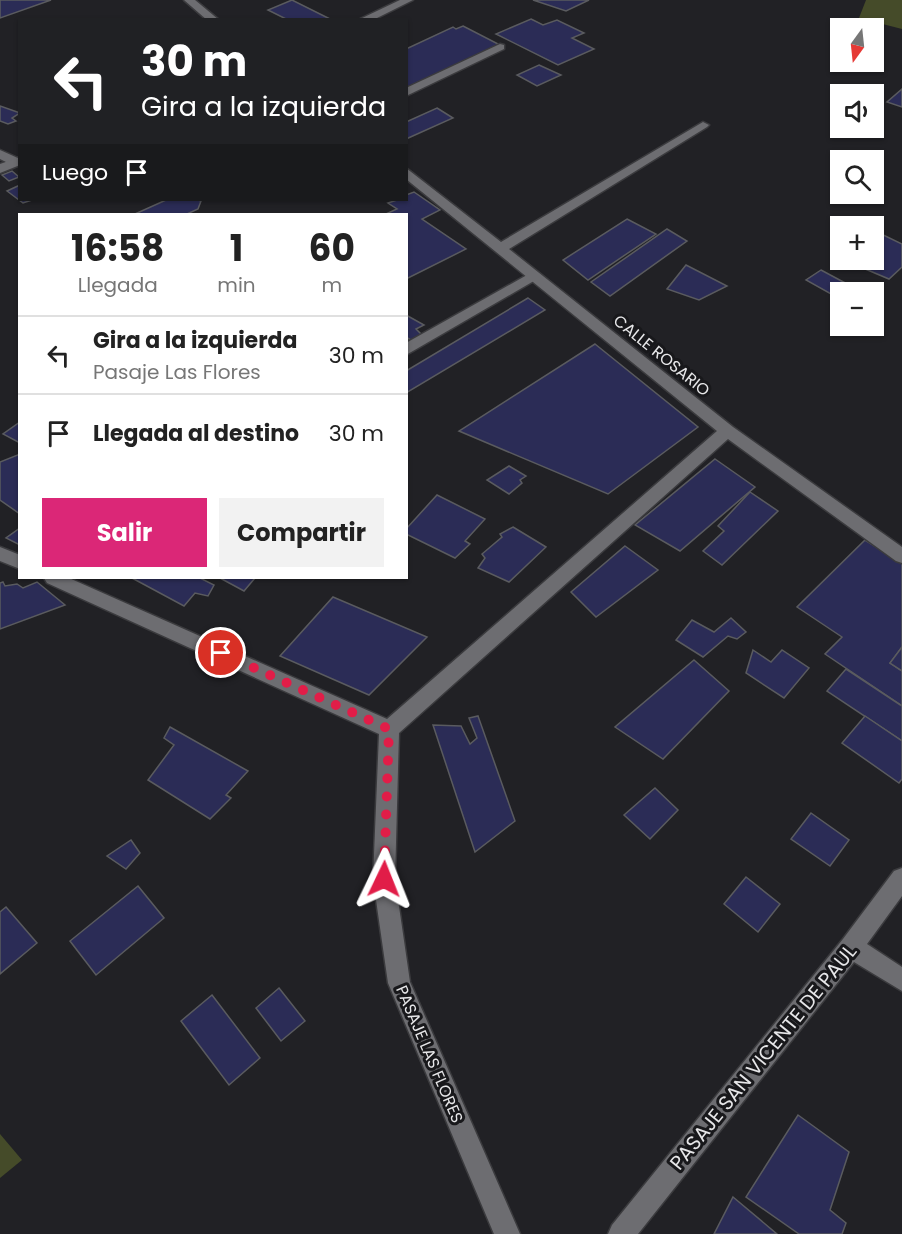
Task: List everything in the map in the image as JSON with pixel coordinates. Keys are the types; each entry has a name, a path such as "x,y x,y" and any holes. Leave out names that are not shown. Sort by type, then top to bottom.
{"street":[{"path":"189,0 212,18"},
{"path":"368,18 408,0"},
{"path":"408,92 500,47"},
{"path":"501,248 703,125"},
{"path":"0,154 18,161"},
{"path":"0,169 18,161"},
{"name":"CALLE ROSARIO","path":"408,174 727,431 902,556"},
{"path":"408,349 534,275"},
{"path":"55,579 389,729 727,431"},
{"path":"0,554 18,561"},
{"name":"PASAJE LAS FLORES","path":"389,729 384,879 399,983 507,1234"},
{"name":"PASAJE SAN VICENTE DE PAUL","path":"621,1234 851,947 902,878"},
{"path":"851,947 902,980"}],"green space":[{"path":"866,0 902,0 902,29 884,24 884,18 859,18"},
{"path":"0,1134 22,1160 0,1178"}],"building":[{"path":"0,0 51,0 0,18"},
{"path":"292,0 328,18 284,18 268,10"},
{"path":"533,0 589,0 566,11"},
{"path":"531,19 543,25 557,20 584,33 572,38 594,49 558,65 496,34"},
{"path":"463,26 500,45 408,91 408,48 453,27 456,29"},
{"path":"539,65 561,75 537,86 517,75"},
{"path":"902,89 902,107 887,102"},
{"path":"0,106 18,112 12,118 16,121 8,124 0,121"},
{"path":"437,108 453,118 408,138 408,121"},
{"path":"12,171 18,177 9,181 2,175"},
{"path":"18,186 18,199 7,191"},
{"path":"414,192 440,210 422,219 466,249 408,278 408,213 388,213 397,209 388,203 408,201 408,194"},
{"path":"164,201 201,201 198,209 189,213 137,213"},
{"path":"627,219 656,234 588,280 563,260"},
{"path":"667,229 687,241 610,296 591,282"},
{"path":"884,235 902,244 902,267 889,279 868,270 884,270"},
{"path":"686,265 727,286 699,300 667,289"},
{"path":"821,270 843,282 830,282 830,293 806,280"},
{"path":"528,298 545,310 408,392 408,370"},
{"path":"408,316 424,325 416,329 423,336 414,342 408,338"},
{"path":"595,344 698,427 608,494 459,431"},
{"path":"18,423 18,442 3,434"},
{"path":"18,455 18,513 0,500 0,462"},
{"path":"715,459 755,487 680,551 635,525"},
{"path":"509,466 526,476 520,480 522,483 509,494 487,480"},
{"path":"750,492 778,511 722,565 703,551 724,531 718,526"},
{"path":"437,495 485,519 465,541 470,544 455,558 408,535 408,527"},
{"path":"513,527 546,547 509,582 478,568 485,558 482,554 502,537 500,534"},
{"path":"18,529 18,544 6,538"},
{"path":"865,540 902,563 902,647 890,663 902,671 902,706 825,654 842,637 797,607"},
{"path":"625,546 658,570 596,617 571,592"},
{"path":"134,579 202,579 214,585 208,596 195,593 184,606"},
{"path":"222,579 254,579 244,591"},
{"path":"3,582 5,586 17,584 23,588 37,582 65,605 0,629 0,583"},
{"path":"333,597 427,637 369,695 280,656"},
{"path":"731,618 746,632 737,639 728,636 703,657 676,640 692,620 714,632"},
{"path":"902,647 902,671 890,663"},
{"path":"753,650 771,662 782,650 809,668 784,698 746,673"},
{"path":"694,660 729,691 663,759 615,727"},
{"path":"846,669 902,706 902,741 827,691"},
{"path":"478,716 515,821 475,852 433,725 461,726 470,744 477,738 469,718"},
{"path":"865,716 902,741 902,779 899,783 842,743"},
{"path":"170,727 248,771 226,795 231,798 210,819 148,780 174,745 164,738"},
{"path":"655,788 678,810 650,839 624,815"},
{"path":"811,813 849,840 830,866 791,839"},
{"path":"131,840 140,853 126,869 107,856"},
{"path":"746,877 780,904 758,932 724,904"},
{"path":"138,886 164,918 96,975 70,941"},
{"path":"6,907 37,943 0,974 0,912"},
{"path":"279,988 305,1021 281,1041 256,1008"},
{"path":"212,995 260,1058 229,1085 181,1021"},
{"path":"798,1115 849,1152 830,1210 846,1223 842,1234 799,1234 746,1197"},
{"path":"733,1197 777,1234 714,1234"}],"route":[{"path":"221,653 389,729 384,879"}]}
